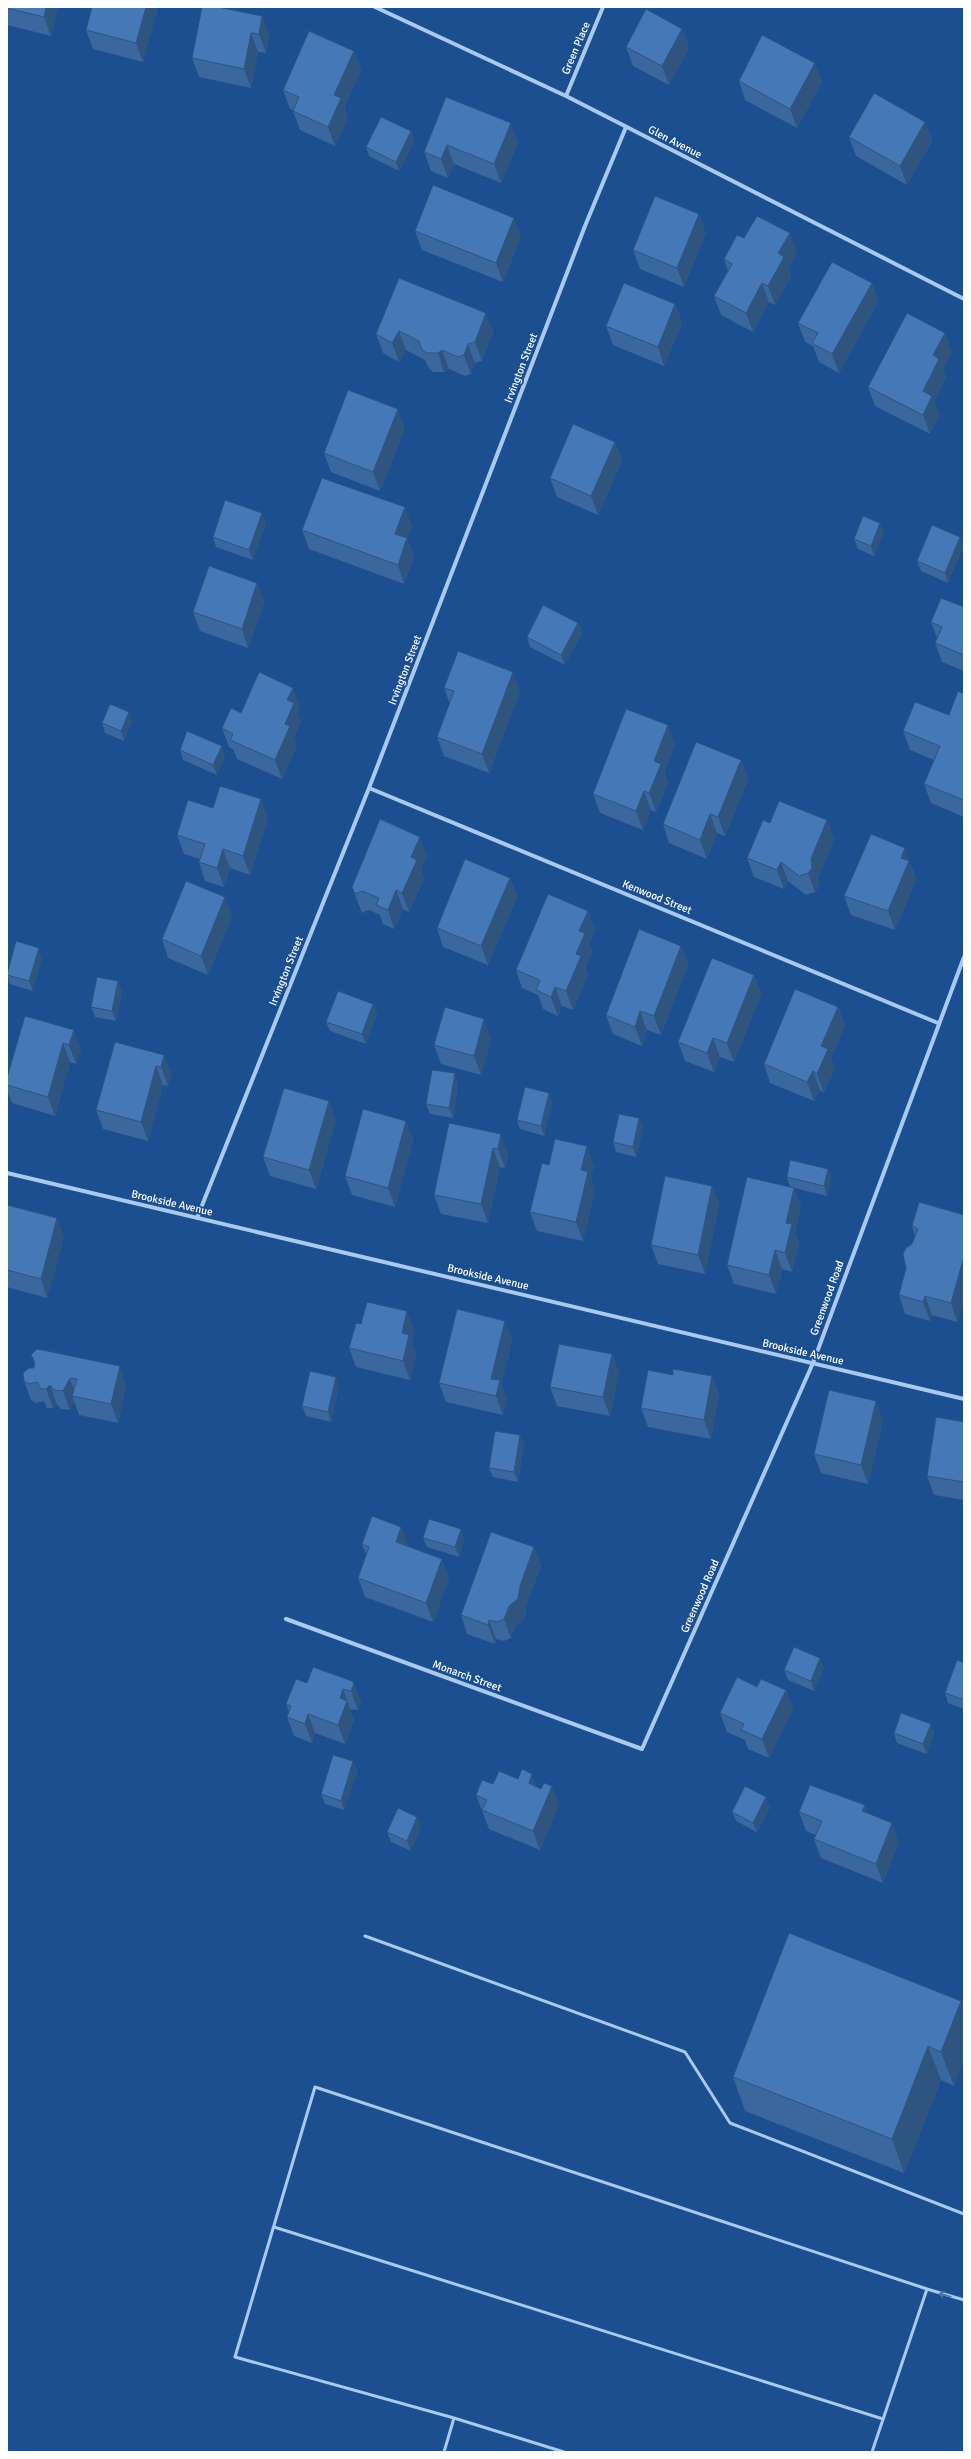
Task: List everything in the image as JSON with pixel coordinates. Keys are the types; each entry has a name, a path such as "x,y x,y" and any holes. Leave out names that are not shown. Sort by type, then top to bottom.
{"street":[{"name":"Glen Avenue","path":"375,7 566,96 964,299"},
{"name":"Green Place","path":"566,96 603,7"},
{"name":"Irvington Street","path":"197,1218 369,788 585,226 626,127"},
{"name":"Kenwood Street","path":"369,788 938,1023"},
{"name":"Greenwood Road","path":"642,1749 812,1363 964,956"},
{"name":"Brookside Avenue","path":"7,1172 964,1399"},
{"name":"Monarch Street","path":"286,1619 642,1749"}],"lane":[{"path":"365,1936 685,2052 730,2123 964,2214"},
{"path":"564,2452 454,2418 235,2357 315,2088 964,2300"},
{"path":"274,2227 883,2419"},
{"path":"872,2452 927,2289"},
{"path":"444,2452 454,2418"}],"building":[{"path":"7,7 46,7 44,17"},
{"path":"92,7 146,7 136,43 86,30"},
{"path":"202,7 218,7 262,16 259,34 251,33 244,69 192,58"},
{"path":"646,9 682,29 662,66 626,47"},
{"path":"309,31 354,51 334,95 341,98 328,127 293,111 299,97 283,90"},
{"path":"762,35 815,63 790,109 739,81"},
{"path":"874,93 925,122 900,166 849,137"},
{"path":"446,97 511,123 494,164 447,145 441,159 424,152"},
{"path":"381,117 411,131 396,162 366,147"},
{"path":"433,185 514,218 496,263 415,231"},
{"path":"655,196 699,214 677,268 633,250"},
{"path":"757,216 790,233 778,253 784,257 768,286 762,283 746,313 714,296 732,264 724,259 737,235 744,238"},
{"path":"832,262 872,283 832,354 812,343 818,333 798,323"},
{"path":"399,278 486,313 475,342 468,344 464,355 458,357 442,350 438,353 426,353 421,348 419,341 399,331 392,343 376,334"},
{"path":"624,283 675,304 658,347 606,326"},
{"path":"907,313 945,333 933,355 939,359 923,391 932,396 923,415 868,387"},
{"path":"348,390 398,409 373,472 324,453"},
{"path":"573,424 615,442 591,496 550,478"},
{"path":"322,478 405,507 395,534 407,538 398,565 302,530"},
{"path":"225,500 262,513 249,550 213,537"},
{"path":"863,516 880,523 871,546 854,539"},
{"path":"932,525 960,537 945,573 917,561"},
{"path":"209,566 257,583 242,629 193,612"},
{"path":"941,598 964,607 964,655 935,643 942,627 931,622"},
{"path":"543,605 578,623 561,655 527,637"},
{"path":"458,651 513,672 482,754 437,737 454,691 444,688"},
{"path":"259,672 293,688 287,700 294,703 285,724 290,726 275,760 230,740 233,734 222,728 231,708 241,713"},
{"path":"958,691 964,694 964,800 924,784 940,746 903,731 915,702 949,715"},
{"path":"110,704 129,712 121,731 102,723"},
{"path":"626,709 668,725 654,761 661,764 649,793 644,791 636,811 593,794"},
{"path":"187,731 222,746 213,765 180,750"},
{"path":"696,742 741,760 718,817 710,814 700,840 663,824"},
{"path":"220,786 261,799 243,856 223,849 217,868 199,862 205,844 177,835 188,800 213,808"},
{"path":"779,801 827,820 811,859 812,868 808,873 799,876 781,862 777,870 747,858 763,820 770,823"},
{"path":"380,819 420,837 411,857 417,860 402,893 396,890 388,910 376,905 379,898 362,891 355,894 352,887"},
{"path":"871,834 905,848 901,858 909,861 888,911 844,896"},
{"path":"465,859 510,878 481,946 437,928"},
{"path":"186,881 225,897 201,956 162,939"},
{"path":"548,894 588,911 579,931 585,933 576,954 581,956 566,991 555,987 551,997 536,990 540,980 516,970"},
{"path":"639,929 681,946 654,1016 640,1011 635,1027 606,1015"},
{"path":"16,941 39,948 29,981 7,975"},
{"path":"712,958 754,975 727,1043 713,1038 707,1053 678,1042"},
{"path":"97,977 118,981 112,1011 91,1007"},
{"path":"795,989 838,1007 821,1046 828,1049 817,1074 813,1071 807,1082 764,1064"},
{"path":"338,991 373,1004 362,1034 326,1022"},
{"path":"445,1007 484,1019 474,1056 434,1045"},
{"path":"25,1016 74,1030 69,1045 63,1043 48,1097 7,1085 7,1078"},
{"path":"115,1042 164,1055 161,1067 156,1066 141,1122 96,1110"},
{"path":"432,1070 455,1073 449,1108 426,1104"},
{"path":"525,1087 549,1093 541,1126 517,1120"},
{"path":"284,1088 329,1101 309,1170 263,1157"},
{"path":"363,1109 406,1121 388,1188 345,1176"},
{"path":"619,1114 639,1118 633,1147 613,1142"},
{"path":"449,1123 501,1134 498,1149 493,1148 481,1204 434,1195"},
{"path":"555,1139 587,1146 581,1170 588,1172 576,1222 530,1212 542,1163 549,1165"},
{"path":"790,1160 828,1169 824,1186 787,1177"},
{"path":"665,1176 712,1186 698,1255 651,1245"},
{"path":"747,1177 794,1188 786,1223 792,1224 785,1253 775,1250 769,1275 727,1265"},
{"path":"919,1202 964,1215 964,1256 951,1303 925,1296 923,1302 899,1295 906,1268 903,1254 906,1248 912,1244 918,1229 912,1226"},
{"path":"7,1205 57,1218 41,1279 7,1270"},
{"path":"367,1302 407,1311 402,1333 409,1335 403,1361 349,1348 356,1323 361,1324"},
{"path":"457,1309 505,1321 491,1379 500,1380 496,1396 439,1383"},
{"path":"559,1344 612,1354 603,1397 550,1387"},
{"path":"37,1349 120,1366 111,1404 72,1396 77,1379 70,1378 63,1391 54,1390 50,1385 46,1389 41,1389 37,1382 29,1384 24,1381 23,1373 29,1368 34,1368 35,1362 31,1355"},
{"path":"673,1369 712,1376 704,1420 641,1408 648,1370 673,1375"},
{"path":"310,1371 336,1377 328,1412 302,1406"},
{"path":"829,1390 876,1401 861,1465 814,1454"},
{"path":"936,1417 964,1422 964,1482 927,1476"},
{"path":"495,1431 520,1435 514,1472 489,1468"},
{"path":"372,1516 401,1527 396,1542 442,1559 426,1603 358,1578 369,1547 362,1544"},
{"path":"429,1519 461,1529 455,1547 423,1538"},
{"path":"491,1532 534,1547 520,1586 518,1599 509,1606 504,1619 497,1622 489,1620 488,1625 461,1615"},
{"path":"794,1647 820,1658 811,1681 784,1670"},
{"path":"957,1660 964,1663 964,1700 945,1693"},
{"path":"313,1667 352,1681 354,1684 351,1691 343,1689 340,1698 347,1701 338,1725 308,1714 305,1724 287,1717 291,1706 286,1704 296,1679 307,1683"},
{"path":"737,1677 757,1687 761,1679 786,1690 762,1739 741,1730 744,1724 720,1713"},
{"path":"901,1713 931,1724 923,1744 894,1733"},
{"path":"333,1755 353,1761 341,1801 321,1794"},
{"path":"522,1769 532,1774 529,1783 541,1789 544,1783 552,1786 533,1831 482,1810 487,1800 476,1795 482,1780 493,1784 499,1771 518,1779"},
{"path":"810,1785 865,1805 862,1811 892,1823 876,1864 814,1839 822,1821 799,1812"},
{"path":"745,1786 766,1797 753,1823 732,1812"},
{"path":"398,1808 417,1817 407,1841 387,1832"},
{"path":"789,1933 961,2001 941,2052 928,2046 892,2139 733,2077"}]}
